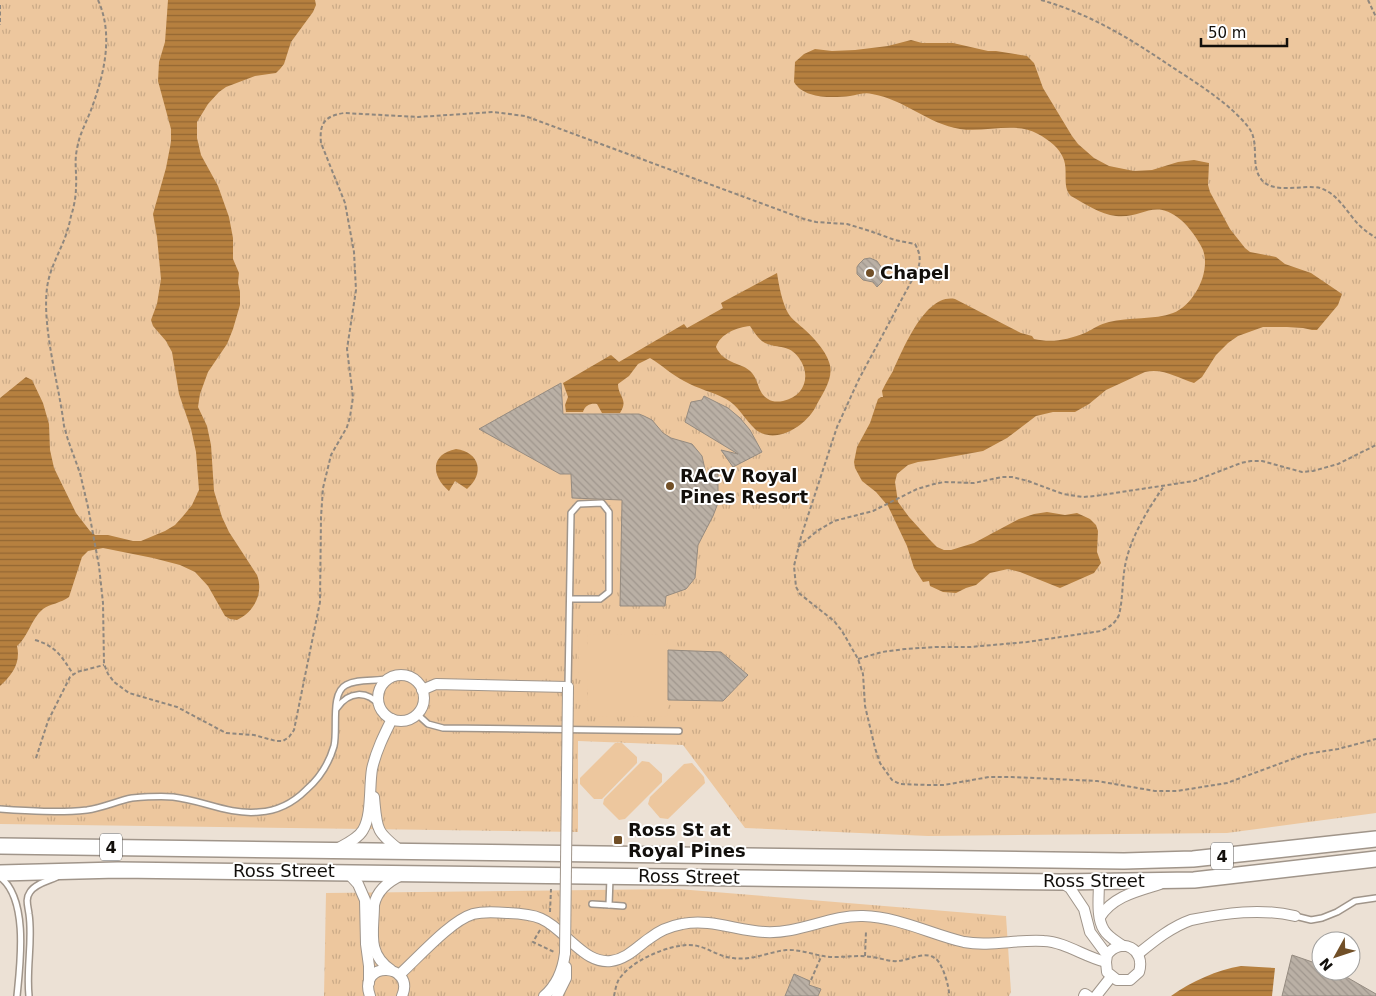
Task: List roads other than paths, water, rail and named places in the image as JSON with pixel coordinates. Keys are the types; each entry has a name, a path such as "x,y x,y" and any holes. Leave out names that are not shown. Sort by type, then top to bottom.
{"main road":[{"name":"Ross Street","path":"0,846 1068,861 1193,859 1376,839"},
{"name":"Ross Street","path":"0,873 118,870 1168,882 1224,878 1376,860"},
{"path":"1068,861 1089,871 1100,882"}],"street":[{"path":"401,675 409,676 416,680 422,690 423,703 417,714 403,720 392,719 385,714 378,698 380,689 390,678 401,675"},
{"path":"422,690 432,685 441,684 568,687 560,974 554,986 544,996"},
{"path":"334,850 359,836 364,828 376,754 392,719"},
{"path":"372,774 376,825 385,839 401,851"},
{"path":"347,872 358,884 365,900 369,991"},
{"path":"402,996 403,980 385,966 375,953 373,947 374,905 376,899 388,884 408,873"},
{"path":"1061,882 1070,888 1079,899 1084,909 1090,932 1106,959 1106,968 1112,977 1124,981 1135,977 1141,966 1138,954 1131,948 1122,946 1114,948 1106,959"},
{"path":"1100,882 1100,917 1104,930 1122,946"},
{"path":"1100,917 1104,910 1115,901 1127,895 1168,882"},
{"path":"395,972 458,921 473,914 493,912 536,915 556,928 585,954 600,960 612,961 623,957 652,937 682,924 698,922 742,930 776,932 808,926 835,918 854,916 893,920 966,942 988,944 1034,940 1052,942 1094,959 1106,959"},
{"path":"1138,954 1181,923 1191,920 1259,912 1295,916"},
{"path":"557,996 566,978 561,953"},
{"path":"369,991 372,976 377,972 384,969 395,972"},
{"path":"1096,996 1112,977"},
{"path":"1084,996 1085,994 1088,996"}],"lane":[{"path":"568,687 571,513 579,504 602,503 609,512 609,592 600,599 570,599"},
{"path":"0,809 38,811 88,810 132,798 174,797 212,807 245,812 276,809 300,796 322,773 335,742 338,693 345,685 353,682 376,682 390,678"},
{"path":"336,711 344,701 358,695 372,697 380,706"},
{"path":"417,714 428,724 443,728 678,731"},
{"path":"29,996 30,916 27,903 28,895 36,886 72,872"},
{"path":"610,876 610,905"},
{"path":"0,878 10,889 20,915 17,996"},
{"path":"1295,916 1311,920 1322,918 1337,912 1355,901 1376,898"},
{"path":"592,904 623,906"}],"place":[{"name":"Chapel","path":"870,273"},
{"name":"RACV Royal Pines Resort","path":"670,486"},
{"name":"Ross St at Royal Pines","path":"618,840"}]}
